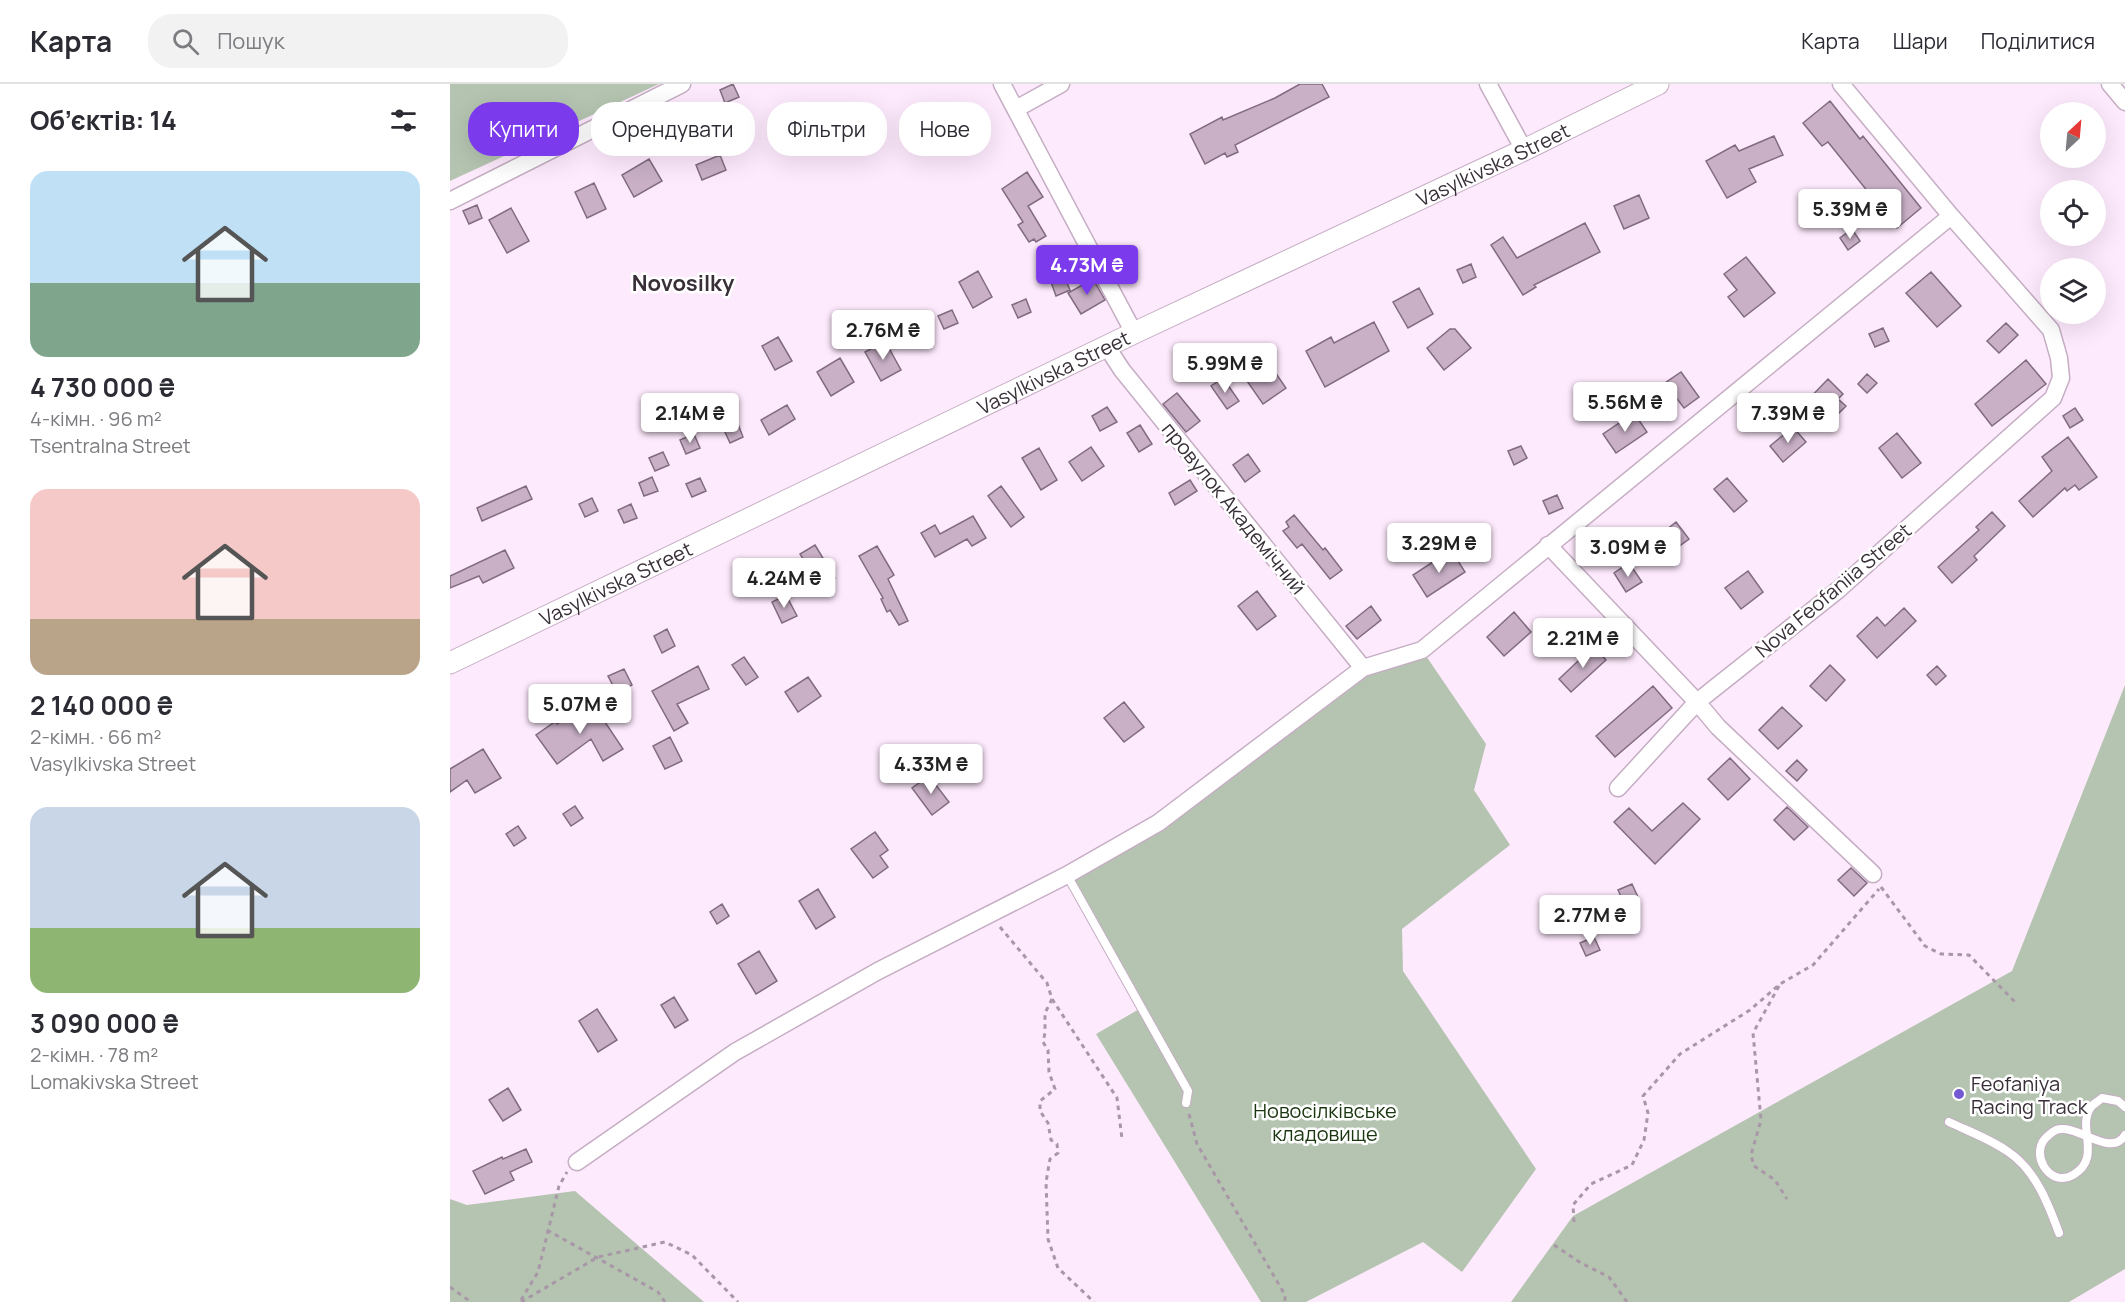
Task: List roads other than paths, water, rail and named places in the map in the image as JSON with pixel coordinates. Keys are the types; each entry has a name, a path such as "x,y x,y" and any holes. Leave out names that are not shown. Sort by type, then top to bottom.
{"street":[{"path":"450,201 682,84"},
{"path":"1002,84 1134,333"},
{"path":"1016,110 1060,84"},
{"path":"1488,84 1524,150"},
{"name":"Vasylkivska Street","path":"450,663 1134,333 1524,150 1658,84"},
{"path":"577,1162 735,1052 878,971 1067,875 1158,823 1364,668 1422,650 1951,216 1840,84"},
{"path":"2110,84 2125,102"},
{"name":"Nova Feofaniia Street","path":"1618,788 1697,702 1838,590 2053,398 2061,378 2059,358 2051,330 1951,216"},
{"name":"провулок Академічний","path":"1107,347 1122,370 1364,668"},
{"path":"1548,545 1718,727 1877,880"}],"lane":[{"path":"1067,875 1188,1091 1186,1103"},
{"path":"2125,1107 2118,1101 2102,1098 2090,1108 2086,1121 2087,1137 2089,1152 2083,1166 2073,1175 2063,1179 2051,1175 2042,1164 2039,1151 2045,1138 2056,1130 2070,1130 2087,1137 2113,1144 2125,1135"},
{"path":"1949,1122 2008,1152 2030,1173 2046,1198 2059,1233"},
{"path":"2030,1173 2042,1164"}],"place":[{"name":"Feofaniya Racing Track","path":"1959,1094"}],"district":[{"name":"Novosilky","path":"683,283"}],"park label":[{"name":"Новосілківське кладовище","path":"1325,1122"}]}
